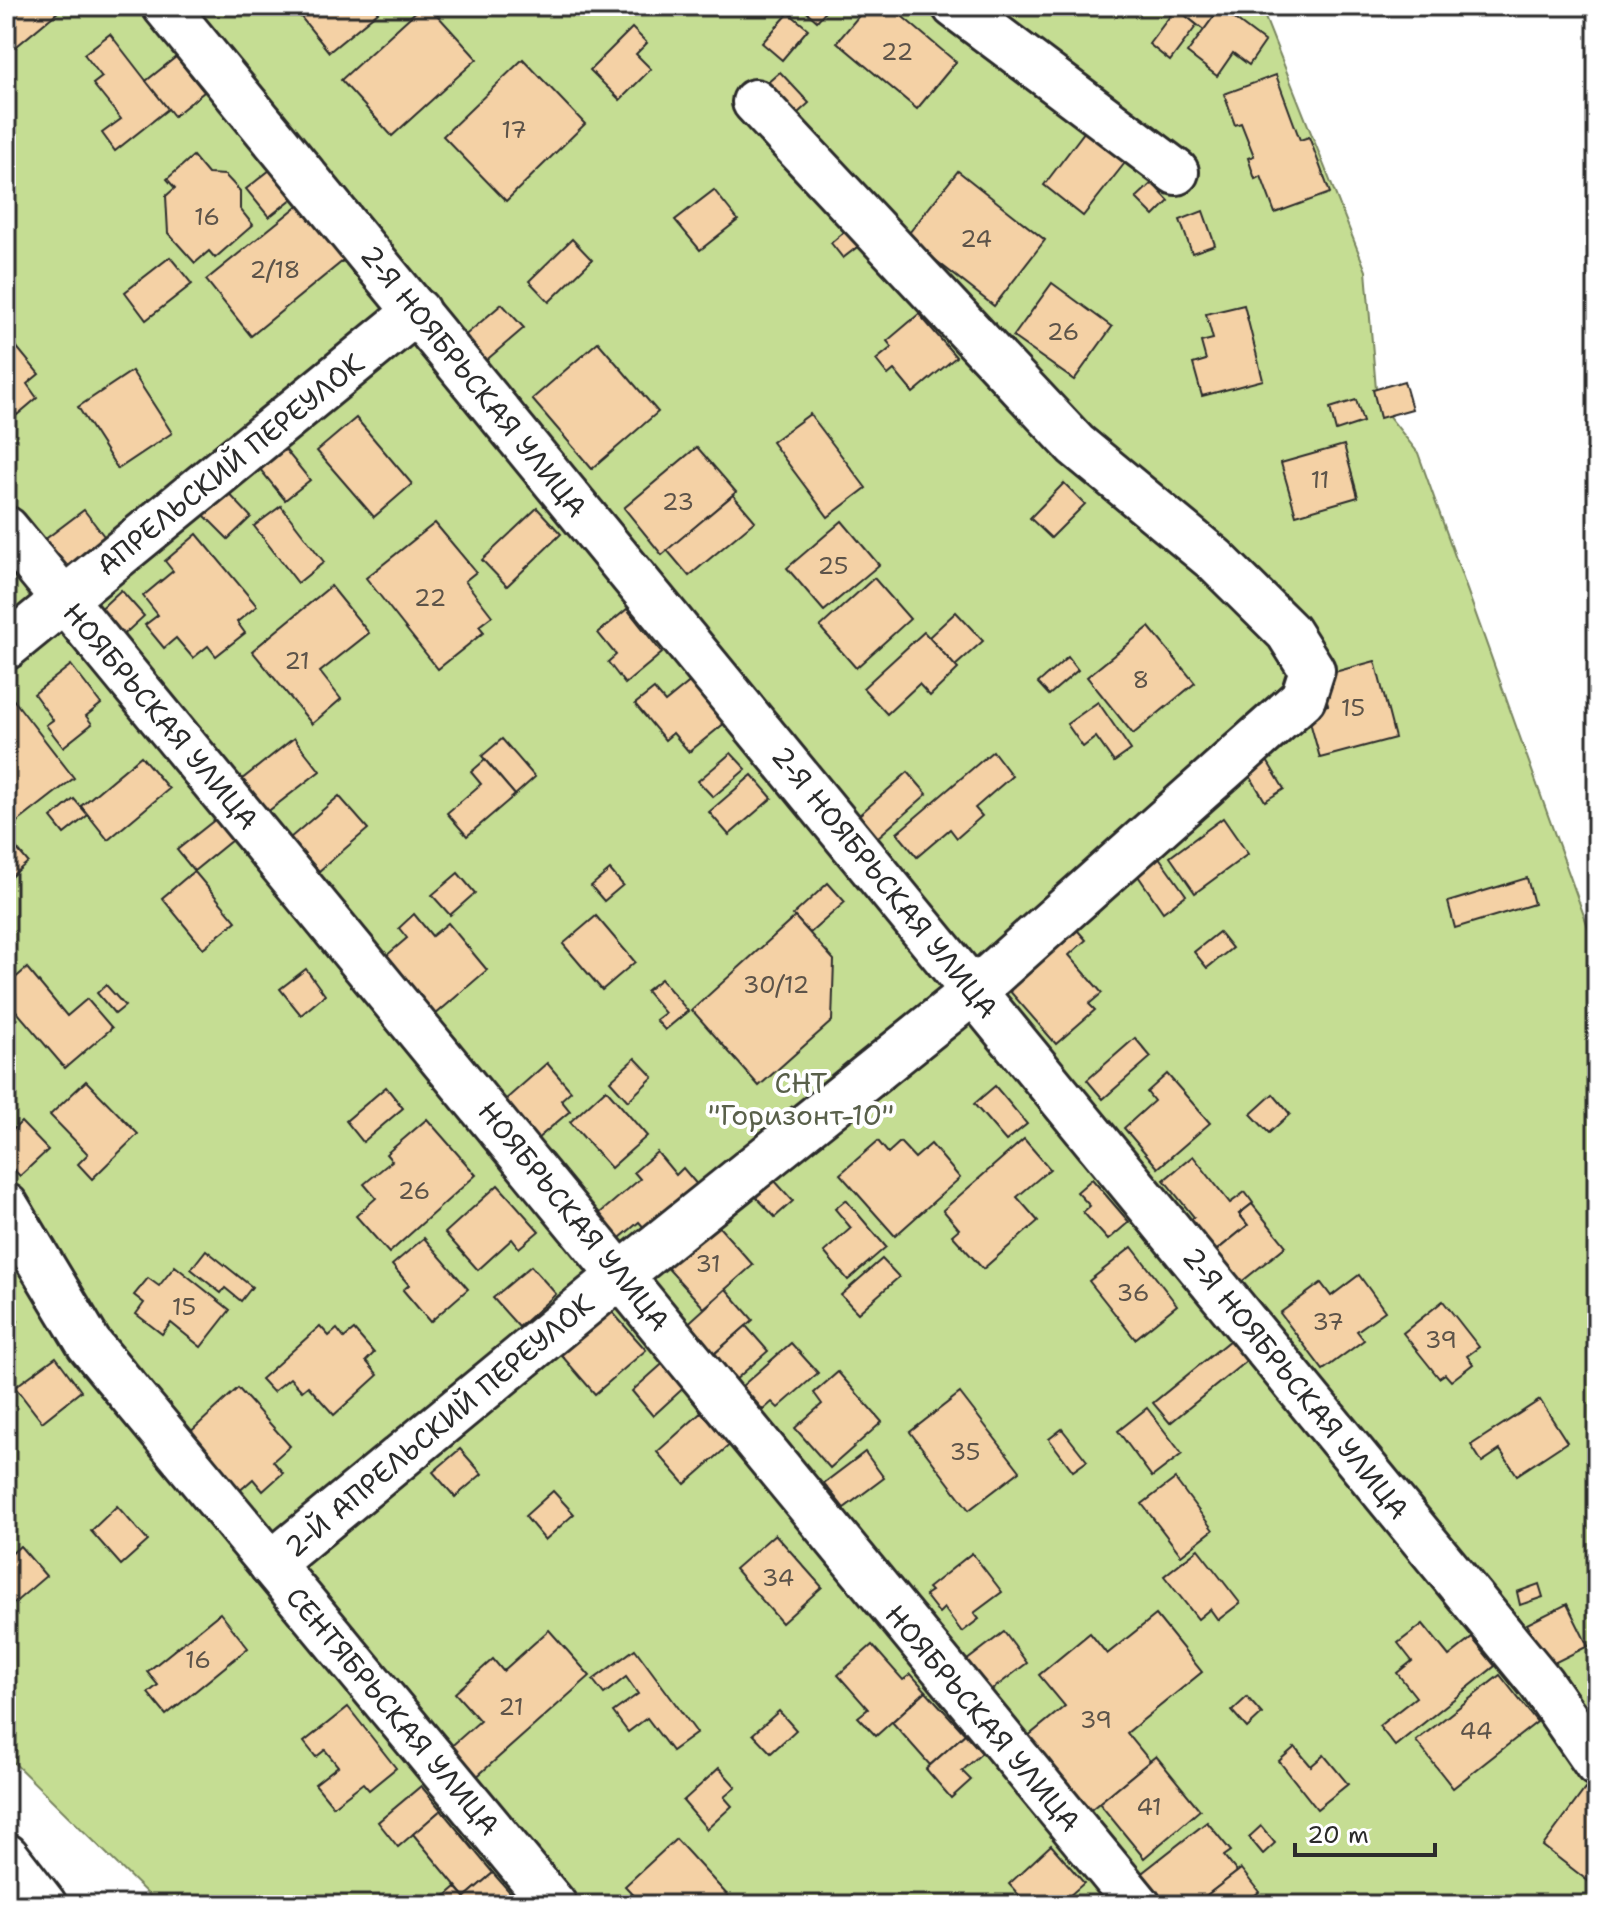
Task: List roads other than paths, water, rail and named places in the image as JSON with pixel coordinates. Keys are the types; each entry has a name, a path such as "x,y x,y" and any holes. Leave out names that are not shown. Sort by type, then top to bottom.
{"street":[{"name":"2-Я НОЯБРЬСКАЯ УЛИЦА","path":"165,6 1541,1683 1597,1764"},
{"path":"955,6 1176,172"},
{"name":"2-Й АПРЕЛЬСКИЙ ПЕРЕУЛОК","path":"271,1564 622,1274 974,991 1303,698 1312,670 1288,632 1214,559 1076,445 755,102"},
{"name":"АПРЕЛЬСКИЙ ПЕРЕУЛОК","path":"6,647 417,311"},
{"name":"НОЯБРЬСКАЯ УЛИЦА","path":"6,529 1138,1905"},
{"name":"СЕНТЯБРЬСКАЯ УЛИЦА","path":"6,1206 89,1344 554,1905"},
{"path":"6,1856 44,1905"}],"park label":[{"name":"СНТ \"Горизонт-10\"","path":"801,1099"}]}
